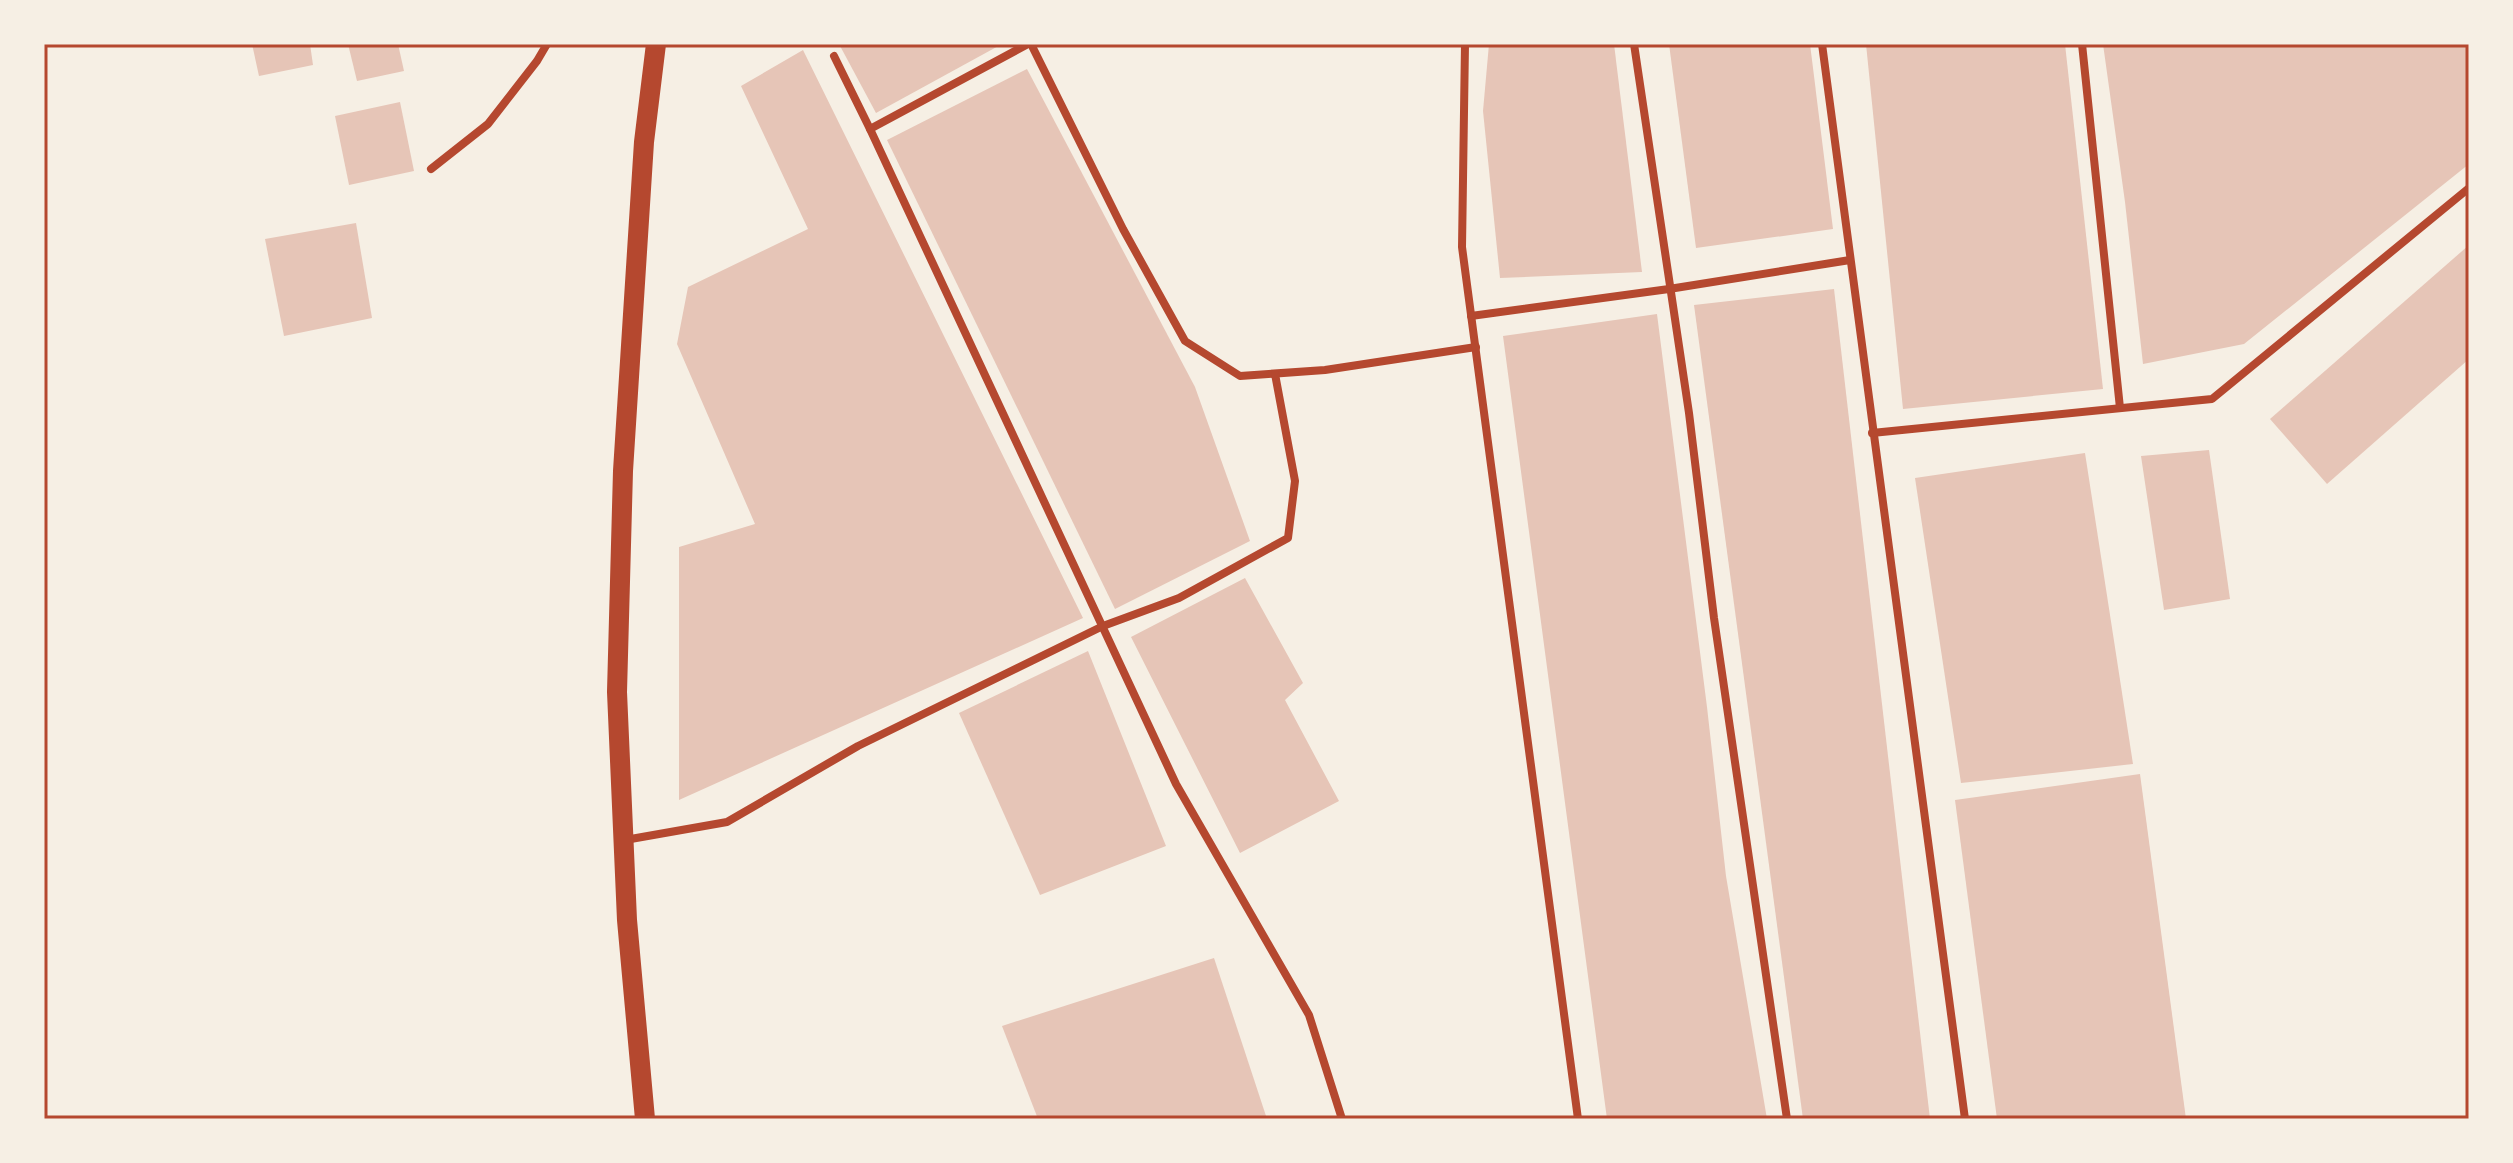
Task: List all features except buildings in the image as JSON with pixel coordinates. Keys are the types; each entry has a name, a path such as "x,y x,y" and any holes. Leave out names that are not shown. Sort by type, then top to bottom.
{"main road":[{"path":"645,1119 627,920 617,692 623,471 644,142 656,44"}],"street":[{"path":"431,169 488,124 547,44"},
{"path":"870,129 1030,44 1123,229 1185,341 1240,376 1325,370 1476,347"},
{"path":"1465,44 1462,247 1578,1119"},
{"path":"1634,44 1689,413 1714,618 1787,1119"},
{"path":"1822,44 1965,1119"},
{"path":"2082,44 2120,408"},
{"path":"834,56 1176,784 1309,1015 1342,1119"},
{"path":"1872,433 2212,399 2469,188"},
{"path":"1471,316 1850,260"},
{"path":"623,841 727,822 858,746 1103,626 1179,598 1288,538 1295,481 1275,374"}]}
